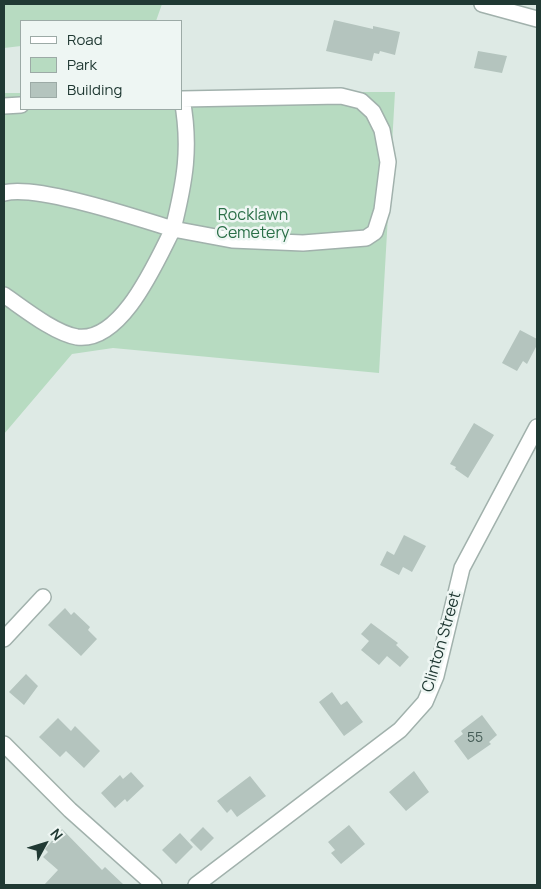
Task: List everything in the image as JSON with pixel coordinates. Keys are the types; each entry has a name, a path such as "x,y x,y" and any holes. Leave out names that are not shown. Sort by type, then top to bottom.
{"street":[{"path":"482,4 537,18"},
{"path":"4,193 35,192 98,207 172,229 232,240 294,243 366,238 376,232 382,210 388,162 382,130 373,112 361,101 341,96 182,99 187,128 186,162 182,192 172,229 136,299 115,321 95,336 76,337 60,330 4,295"},
{"path":"4,106 20,105"},
{"name":"Clinton Street","path":"196,885 400,730 425,702 436,676 462,568 537,427"},
{"path":"4,639 43,597"},
{"path":"4,744 70,810 154,885"}],"green space":[{"path":"4,4 162,4 156,20 20,20 20,46 4,48"},
{"name":"Rocklawn Cemetery","path":"182,92 395,92 379,373 113,348 72,354 4,434 4,93 20,93 20,110 182,110"}],"building":[{"path":"334,20 373,29 373,26 400,32 395,55 380,51 379,54 374,53 372,61 326,51"},
{"path":"478,51 507,56 502,73 474,68"},
{"path":"520,330 537,339 537,345 527,364 523,361 517,371 502,363"},
{"path":"474,423 494,435 468,478 450,464"},
{"path":"404,535 426,546 412,572 403,567 399,575 380,565 387,551 394,555"},
{"path":"65,608 71,615 74,612 90,627 88,630 97,639 81,656 48,625"},
{"path":"371,623 398,643 396,645 409,657 400,667 387,656 379,665 361,650 369,641 361,634"},
{"path":"26,674 38,686 24,705 9,692"},
{"path":"332,692 341,705 347,701 363,722 344,736 319,702"},
{"path":"482,715 497,735 489,742 491,744 468,760 454,741 463,734 461,731"},
{"path":"58,718 71,731 75,726 100,751 84,768 66,751 60,757 39,737"},
{"path":"414,771 429,792 406,811 389,792"},
{"path":"131,772 144,786 127,802 125,799 115,808 101,793 120,775 123,779"},
{"path":"250,776 266,796 237,817 231,809 227,813 217,801"},
{"path":"349,825 365,844 341,864 331,853 335,850 328,842"},
{"path":"203,827 214,838 201,851 190,840"},
{"path":"62,829 102,870 105,867 124,885 44,885 58,870 43,857 48,852 45,849"},
{"path":"180,833 193,847 176,864 162,850"}]}
